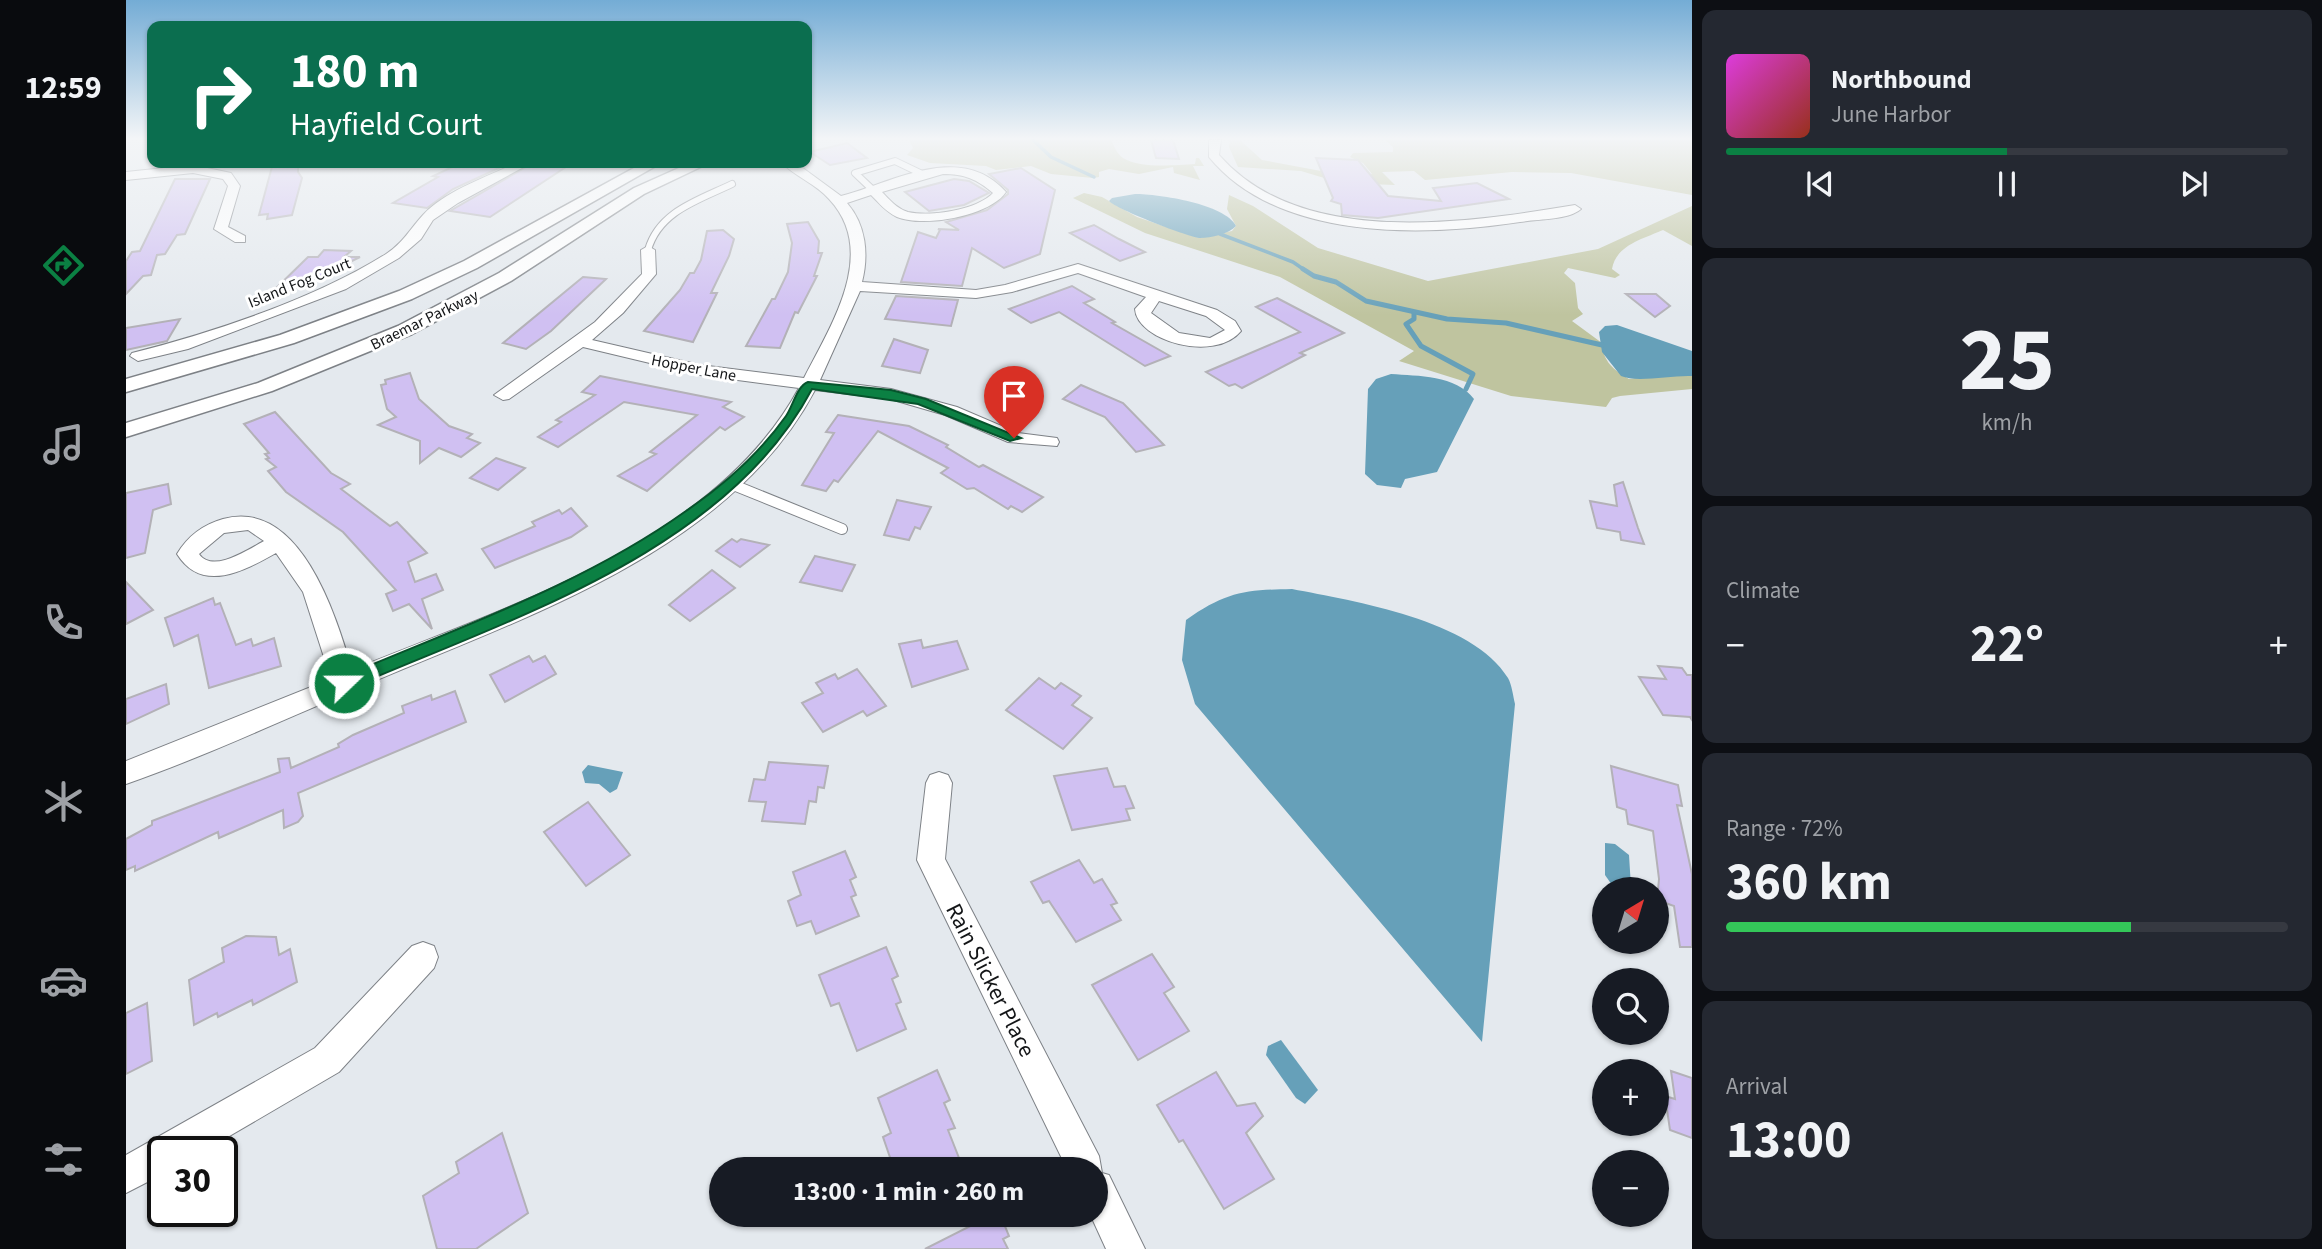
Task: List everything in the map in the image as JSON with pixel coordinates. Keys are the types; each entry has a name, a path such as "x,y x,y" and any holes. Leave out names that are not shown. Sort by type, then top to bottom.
{"street":[{"path":"231,198 222,229 240,239"},
{"name":"Island Fog Court","path":"138,356 182,346 341,286 394,256 416,236 428,217 456,198"},
{"name":"Braemar Parkway","path":"126,386 296,336 400,297 473,263 582,198"},
{"name":"Braemar Parkway","path":"126,430 275,383 405,330 505,278 628,198"},
{"path":"126,773 587,579 653,540 731,484 772,443 808,385 856,286 860,258 859,241 854,225 836,198"},
{"path":"839,201 850,198"},
{"path":"882,198 898,212 923,217 948,215 997,198"},
{"path":"1273,198 1343,219 1392,226 1443,227 1576,209"},
{"path":"503,395 580,342 635,292 649,274 648,250"},
{"path":"856,286 976,294 1007,289 1078,268 1214,314 1227,321 1233,331 1205,344 1184,341 1143,314 1143,309 1156,295"},
{"name":"Hopper Lane","path":"580,342 699,370 891,394 922,401 1014,438 1050,442"},
{"path":"279,542 302,566 315,589 344,683"},
{"name":"Rain Slicker Place","path":"939,783 931,860 1080,1157"},
{"path":"195,1136 327,1060 423,957"},
{"path":"126,1175 147,1163"},
{"path":"1108,1212 1126,1249"}],"lane":[{"path":"648,250 650,238 660,223 706,198"},
{"path":"731,484 842,529"}],"green space":[{"path":"1074,198 1104,198 1137,217 1199,238 1232,231 1236,226 1227,209 1229,198 1236,198 1253,206 1318,248 1428,281 1598,249 1692,206 1692,246 1663,230 1632,244 1619,254 1612,269 1620,275 1615,278 1568,268 1564,273 1575,283 1578,308 1583,314 1572,321 1602,343 1607,360 1614,369 1629,379 1658,375 1692,376 1692,389 1620,396 1612,398 1606,407 1511,396 1399,361 1414,351 1280,277 1145,233"}],"water":[{"path":"1112,198 1176,198 1219,212 1236,226 1214,236 1194,237 1138,216 1109,201"},
{"path":"1617,325 1692,351 1692,376 1636,379 1621,376 1602,352 1599,332 1605,326"},
{"path":"1391,374 1424,376 1447,381 1466,391 1474,399 1437,472 1405,479 1401,488 1377,485 1365,474 1368,389 1376,379"},
{"path":"1292,589 1378,607 1441,628 1468,641 1491,658 1508,678 1515,704 1482,1042 1195,704 1182,660 1186,620 1213,603 1236,594"},
{"path":"588,765 623,772 617,789 610,793 599,784 585,783 582,772"},
{"path":"1605,843 1615,844 1629,855 1630,877 1605,875"},
{"path":"1281,1040 1318,1090 1305,1104 1296,1098 1266,1055 1268,1046"}],"building":[{"path":"166,198 201,198 185,234 177,235 165,254 157,255 151,275 143,276 126,294 126,261 132,252 140,251"},
{"path":"263,198 297,198 292,215 267,219 268,214 259,215"},
{"path":"401,198 440,198 427,208 393,203"},
{"path":"472,198 518,198 490,217 450,211"},
{"path":"913,198 978,198 964,205 929,211"},
{"path":"1002,198 1053,198 1040,254 1004,268 972,248 962,286 901,282 918,232 936,238 940,230 938,229 959,230 946,222 987,210"},
{"path":"1333,198 1441,201 1439,198 1509,199 1378,218 1342,215 1341,204 1331,201"},
{"path":"808,222 819,241 818,253 822,253 814,276 817,276 798,313 795,312 780,348 746,346 788,272 792,243 787,224"},
{"path":"1094,225 1145,252 1120,261 1070,233"},
{"path":"723,230 734,239 711,293 717,293 693,342 644,331 680,290 690,273 694,273 701,260 707,231"},
{"path":"324,250 351,251 344,257 360,257 266,303 264,300 308,257 318,257"},
{"path":"583,277 606,279 551,331 526,349 503,343"},
{"path":"1072,286 1094,299 1084,303 1115,322 1112,323 1170,356 1145,366 1059,312 1031,323 1009,309"},
{"path":"1626,294 1656,294 1670,306 1655,317"},
{"path":"896,296 958,300 951,326 885,319"},
{"path":"1277,298 1344,333 1300,353 1305,355 1242,388 1235,384 1229,386 1206,372 1300,332 1256,307"},
{"path":"180,319 167,341 126,350 126,328"},
{"path":"894,339 928,350 920,373 882,366"},
{"path":"410,373 419,399 449,426 472,434 467,438 480,443 461,457 439,448 420,463 420,441 378,425 396,417 387,409 381,385 386,384 385,380"},
{"path":"600,376 731,402 723,407 744,417 725,430 720,427 647,491 618,476 656,454 650,452 697,415 624,402 558,447 538,437 561,422 556,420 595,395 582,392"},
{"path":"1081,385 1123,403 1164,445 1136,452 1105,417 1063,399"},
{"path":"275,412 331,473 350,484 341,489 390,526 397,522 427,553 408,562 415,582 436,574 443,590 422,599 432,629 409,604 393,611 386,594 396,590 343,532 286,492 268,471 276,467 266,459 269,458 265,454 269,453 244,424"},
{"path":"838,415 909,426 948,445 946,447 979,467 983,465 1043,497 1022,512 1011,506 1008,509 974,488 967,489 941,473 948,468 878,431 838,482 834,480 826,491 802,485 834,433 826,432"},
{"path":"496,458 525,468 498,490 470,478"},
{"path":"1623,482 1644,544 1621,540 1620,532 1597,528 1590,501 1617,506 1614,485"},
{"path":"168,484 171,504 153,510 145,553 126,558 126,493"},
{"path":"897,500 931,507 920,529 915,527 909,540 884,535"},
{"path":"571,508 587,526 571,537 495,568 482,549 535,526 532,522 559,510 562,514"},
{"path":"732,539 737,542 741,539 769,545 740,567 716,551"},
{"path":"815,556 855,565 842,591 800,582"},
{"path":"712,570 735,588 690,621 669,605"},
{"path":"126,582 153,610 126,624"},
{"path":"213,598 215,605 220,603 236,645 251,639 253,646 274,638 281,666 209,688 198,635 174,646 165,618"},
{"path":"921,640 923,648 957,641 968,669 912,687 899,644"},
{"path":"529,656 533,662 545,656 556,674 505,702 490,675"},
{"path":"1658,666 1682,668 1687,675 1692,675 1692,720 1690,717 1663,715 1639,677 1666,679"},
{"path":"857,669 886,706 867,716 863,711 823,732 802,703 823,693 816,683 835,674 838,679"},
{"path":"1039,678 1055,689 1061,683 1081,696 1072,705 1092,718 1063,749 1006,710"},
{"path":"166,684 169,704 126,724 126,699"},
{"path":"455,691 466,722 298,793 303,816 298,822 284,828 283,810 219,838 218,832 135,871 135,866 126,870 126,839 152,825 152,821 280,772 278,759 289,758 291,768 339,747 338,744 353,735 404,713 402,706 431,695 432,700"},
{"path":"769,762 828,766 824,788 818,787 816,802 809,801 805,824 762,821 766,802 749,801 754,779 765,780"},
{"path":"1611,766 1678,785 1682,806 1677,805 1692,874 1692,947 1680,947 1674,906 1670,905 1670,877 1659,877 1653,831 1628,824 1626,810 1617,807"},
{"path":"1107,768 1114,787 1125,786 1134,808 1126,809 1130,820 1072,830 1054,776"},
{"path":"588,802 630,855 586,886 544,832"},
{"path":"845,851 856,877 850,880 856,895 851,897 859,916 816,934 811,921 797,926 788,901 801,895 793,872"},
{"path":"1079,860 1094,883 1102,879 1117,903 1111,905 1121,920 1076,942 1049,901 1043,903 1031,882"},
{"path":"246,936 276,937 279,955 290,949 297,982 253,1005 252,1000 218,1017 217,1013 194,1025 189,980 224,962 222,948"},
{"path":"886,947 898,976 892,979 901,1002 896,1004 906,1029 857,1051 839,1003 831,1006 819,975"},
{"path":"1152,954 1174,987 1164,993 1189,1031 1138,1060 1092,985"},
{"path":"147,1003 152,1061 126,1074 126,1013"},
{"path":"937,1070 950,1100 944,1103 955,1128 948,1130 959,1157 890,1157 883,1137 891,1133 878,1098"},
{"path":"1671,1071 1692,1078 1692,1138 1670,1130 1669,1097 1675,1099"},
{"path":"1216,1072 1237,1106 1255,1103 1263,1116 1246,1133 1274,1179 1224,1209 1183,1140 1179,1142 1157,1105"},
{"path":"502,1133 528,1213 476,1249 437,1249 423,1196 459,1173 456,1162"},
{"path":"968,1227 1005,1227 1009,1236 1003,1239 1008,1249 925,1249"}],"waterway":[{"path":"1220,234 1293,262 1304,270"},
{"path":"1304,270 1314,276 1336,282 1366,301 1447,319 1506,323 1602,345"},
{"path":"1414,313 1414,319 1406,324 1421,346 1473,374 1466,389"}],"route":[{"path":"344,683 587,579 643,547 692,514 747,470 792,417 808,385 891,394 922,401 1014,438"}]}
